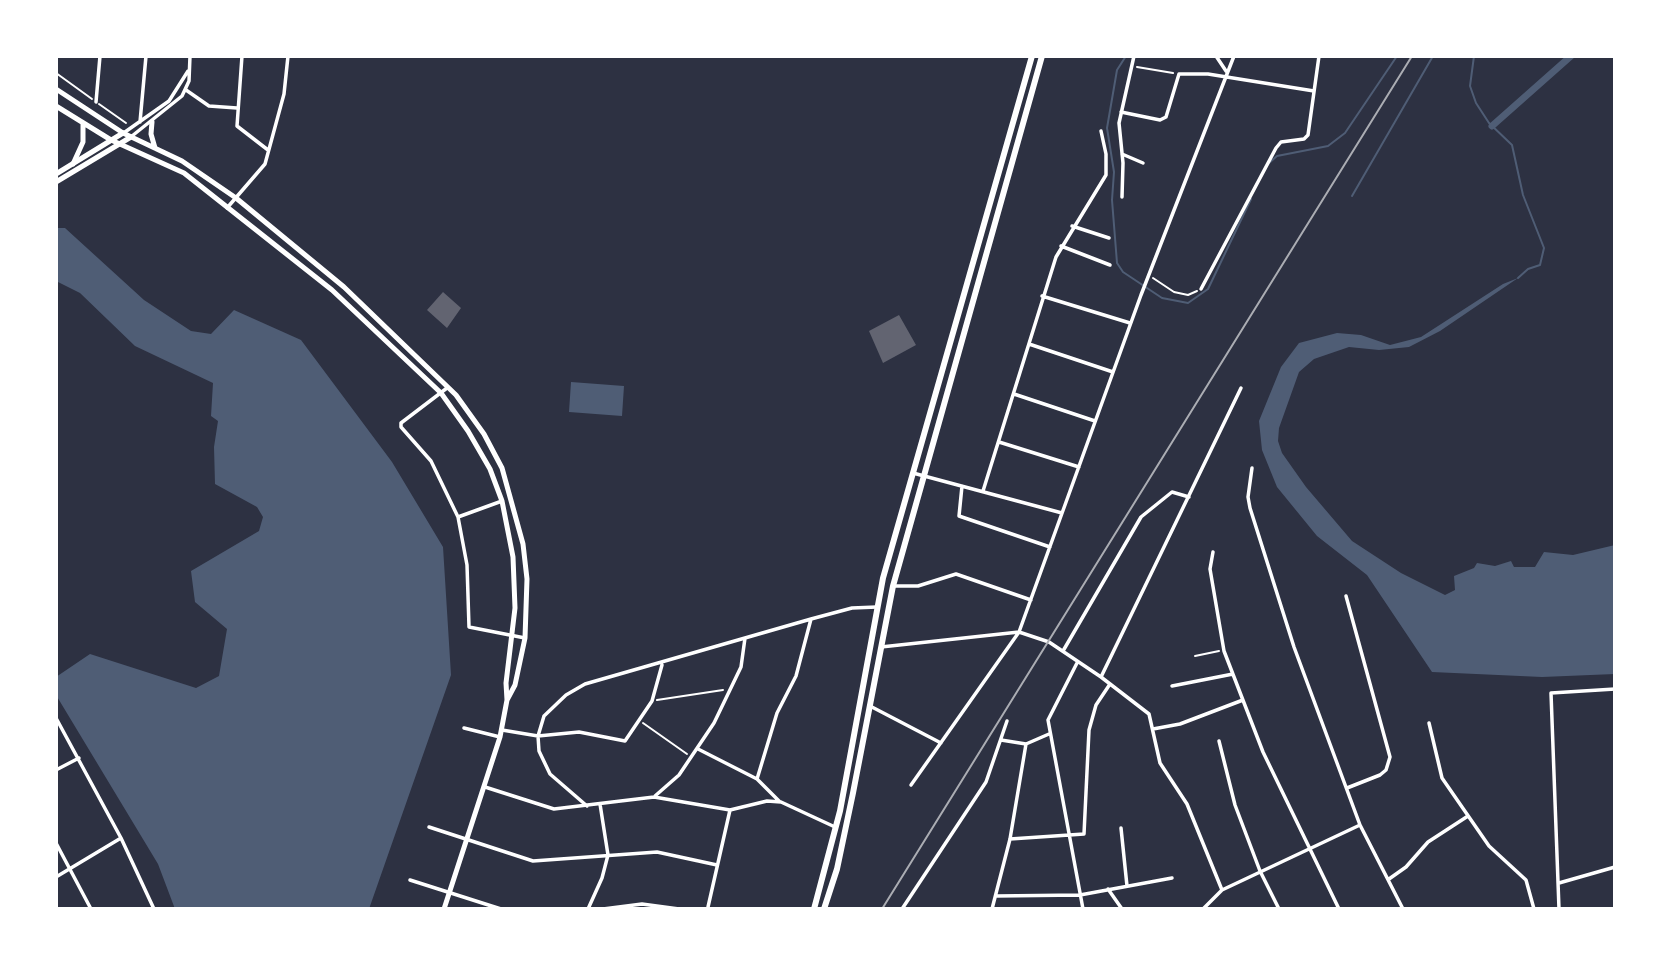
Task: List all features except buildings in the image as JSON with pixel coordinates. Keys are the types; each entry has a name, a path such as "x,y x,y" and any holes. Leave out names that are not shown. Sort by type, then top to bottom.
{"main road":[{"path":"814,909 836,828 877,607 1032,56"},
{"path":"824,909 836,869 892,586 1042,56"},
{"path":"56,89 123,133 182,161 236,198 344,287 449,386 484,435 512,495 523,544 527,579 525,638 500,737 444,909"},
{"path":"56,106 111,140 184,173 332,290 441,393 480,451 502,501 513,557 514,635 506,684 508,700"},
{"path":"152,122 151,134 155,148"},
{"path":"73,164 83,142 83,123"},
{"path":"1013,125 1023,128"},
{"path":"56,174 123,133"},
{"path":"56,182 131,137"},
{"path":"295,262 302,254"}],"street":[{"path":"96,102 100,56"},
{"path":"140,122 146,56"},
{"path":"131,137 175,104 186,90 190,56"},
{"path":"242,56 237,108 239,129 268,150"},
{"path":"227,208 265,164 284,94 288,56"},
{"path":"1122,197 1122,154 1118,135 1135,56"},
{"path":"1216,56 1226,71"},
{"path":"911,785 1019,632 1149,272 1223,77 1234,56"},
{"path":"1201,289 1276,148 1281,142 1308,135 1319,56"},
{"path":"123,133 169,101 189,69"},
{"path":"1121,112 1160,120 1166,117 1179,74 1223,77 1314,91"},
{"path":"186,90 209,106 237,108"},
{"path":"983,491 1042,296 1061,246 1104,180 1107,158 1101,131"},
{"path":"1122,154 1143,163"},
{"path":"1072,226 1109,238"},
{"path":"1061,246 1110,265"},
{"path":"975,261 985,264"},
{"path":"1042,296 1130,323"},
{"path":"1029,344 1113,372"},
{"path":"449,386 400,425 431,461 458,517 467,565 468,625 472,629 525,638"},
{"path":"1101,677 1241,388"},
{"path":"1014,394 1095,421"},
{"path":"999,442 1079,467"},
{"path":"1252,468 1248,497 1265,558 1360,825 1403,909"},
{"path":"913,473 1062,513"},
{"path":"962,486 959,516 1050,547"},
{"path":"1063,652 1137,521 1172,492 1189,497"},
{"path":"458,517 502,501"},
{"path":"1213,552 1210,569 1224,650 1263,752 1339,909"},
{"path":"892,586 918,586 950,573 1031,600"},
{"path":"1346,596 1390,757 1386,770 1380,775 1347,788"},
{"path":"587,806 550,774 539,751 538,736 551,706 575,689 811,619 852,608 877,607"},
{"path":"757,779 777,713 796,676 811,619"},
{"path":"878,648 1019,632 1037,636 1101,677 1133,704 1146,710 1160,763 1187,804 1222,890"},
{"path":"654,797 679,775 698,749 730,692 745,655 745,638"},
{"path":"1077,663 1048,720 1083,909"},
{"path":"502,730 538,736 579,732 625,741 652,701 662,664"},
{"path":"1172,685 1233,674"},
{"path":"1010,839 1082,836 1085,832 1089,730 1097,705 1110,684"},
{"path":"1559,909 1552,691 1615,689"},
{"path":"1153,729 1180,724 1243,700"},
{"path":"868,705 941,743"},
{"path":"56,718 121,838 154,909"},
{"path":"902,909 986,782 1007,720"},
{"path":"1429,723 1442,778 1489,846 1525,880 1534,909"},
{"path":"464,728 500,737"},
{"path":"1000,740 1026,744 1049,734"},
{"path":"1219,741 1235,805 1260,871 1279,909"},
{"path":"992,909 1010,839 1026,744"},
{"path":"698,749 757,779 780,802 836,828"},
{"path":"56,770 79,757"},
{"path":"485,787 544,807 564,809 654,797 730,810 767,801 780,802"},
{"path":"588,909 602,878 608,855 600,804"},
{"path":"702,909 708,908 730,810"},
{"path":"1389,879 1406,867 1429,842 1468,816"},
{"path":"1203,909 1222,890 1360,825"},
{"path":"429,827 533,861 657,852 717,865"},
{"path":"1121,828 1127,886"},
{"path":"56,877 121,838"},
{"path":"56,843 91,909"},
{"path":"1559,883 1615,867"},
{"path":"996,896 1080,895 1172,878"},
{"path":"410,880 501,909"},
{"path":"1108,890 1122,909"},
{"path":"603,909 659,905 679,909"}],"path":[{"path":"1132,66 1179,74"},
{"path":"1149,272 1156,283 1174,292 1192,294 1201,289"},
{"path":"1195,656 1224,650"},
{"path":"652,701 674,700 713,690 730,692"},
{"path":"639,720 692,757"}],"water":[{"path":"56,228 65,228 144,300 191,331 211,334 234,310 301,340 392,462 443,547 451,675 369,909 175,909 158,864 56,695 56,677 90,654 196,688 219,676 227,629 195,602 191,571 259,531 263,517 257,507 215,484 214,447 218,421 211,416 213,383 135,346 80,293 56,281"},
{"path":"1518,278 1440,331 1409,347 1379,350 1349,347 1314,359 1299,372 1279,428 1278,441 1282,453 1306,487 1352,541 1401,573 1445,595 1455,590 1454,576 1474,568 1477,563 1495,566 1511,561 1514,567 1535,567 1544,552 1573,555 1615,545 1615,674 1542,677 1432,672 1367,575 1317,536 1277,487 1262,450 1259,421 1281,367 1299,343 1337,333 1361,335 1390,345 1421,337 1503,284"},
{"path":"571,382 624,386 622,416 569,412"}],"waterway":[{"path":"1126,56 1117,70 1107,128 1114,172 1112,200 1117,263 1123,272 1162,298 1188,303 1208,289 1251,199"},
{"path":"1269,163 1277,156 1328,146 1345,133 1397,56"},
{"path":"1352,196 1433,56"},
{"path":"1474,56 1470,86 1476,103 1489,123 1512,145 1523,195 1544,248 1540,265 1528,269 1518,278"},
{"path":"1492,126 1571,56"}],"railway":[{"path":"882,909 1412,56"}]}
